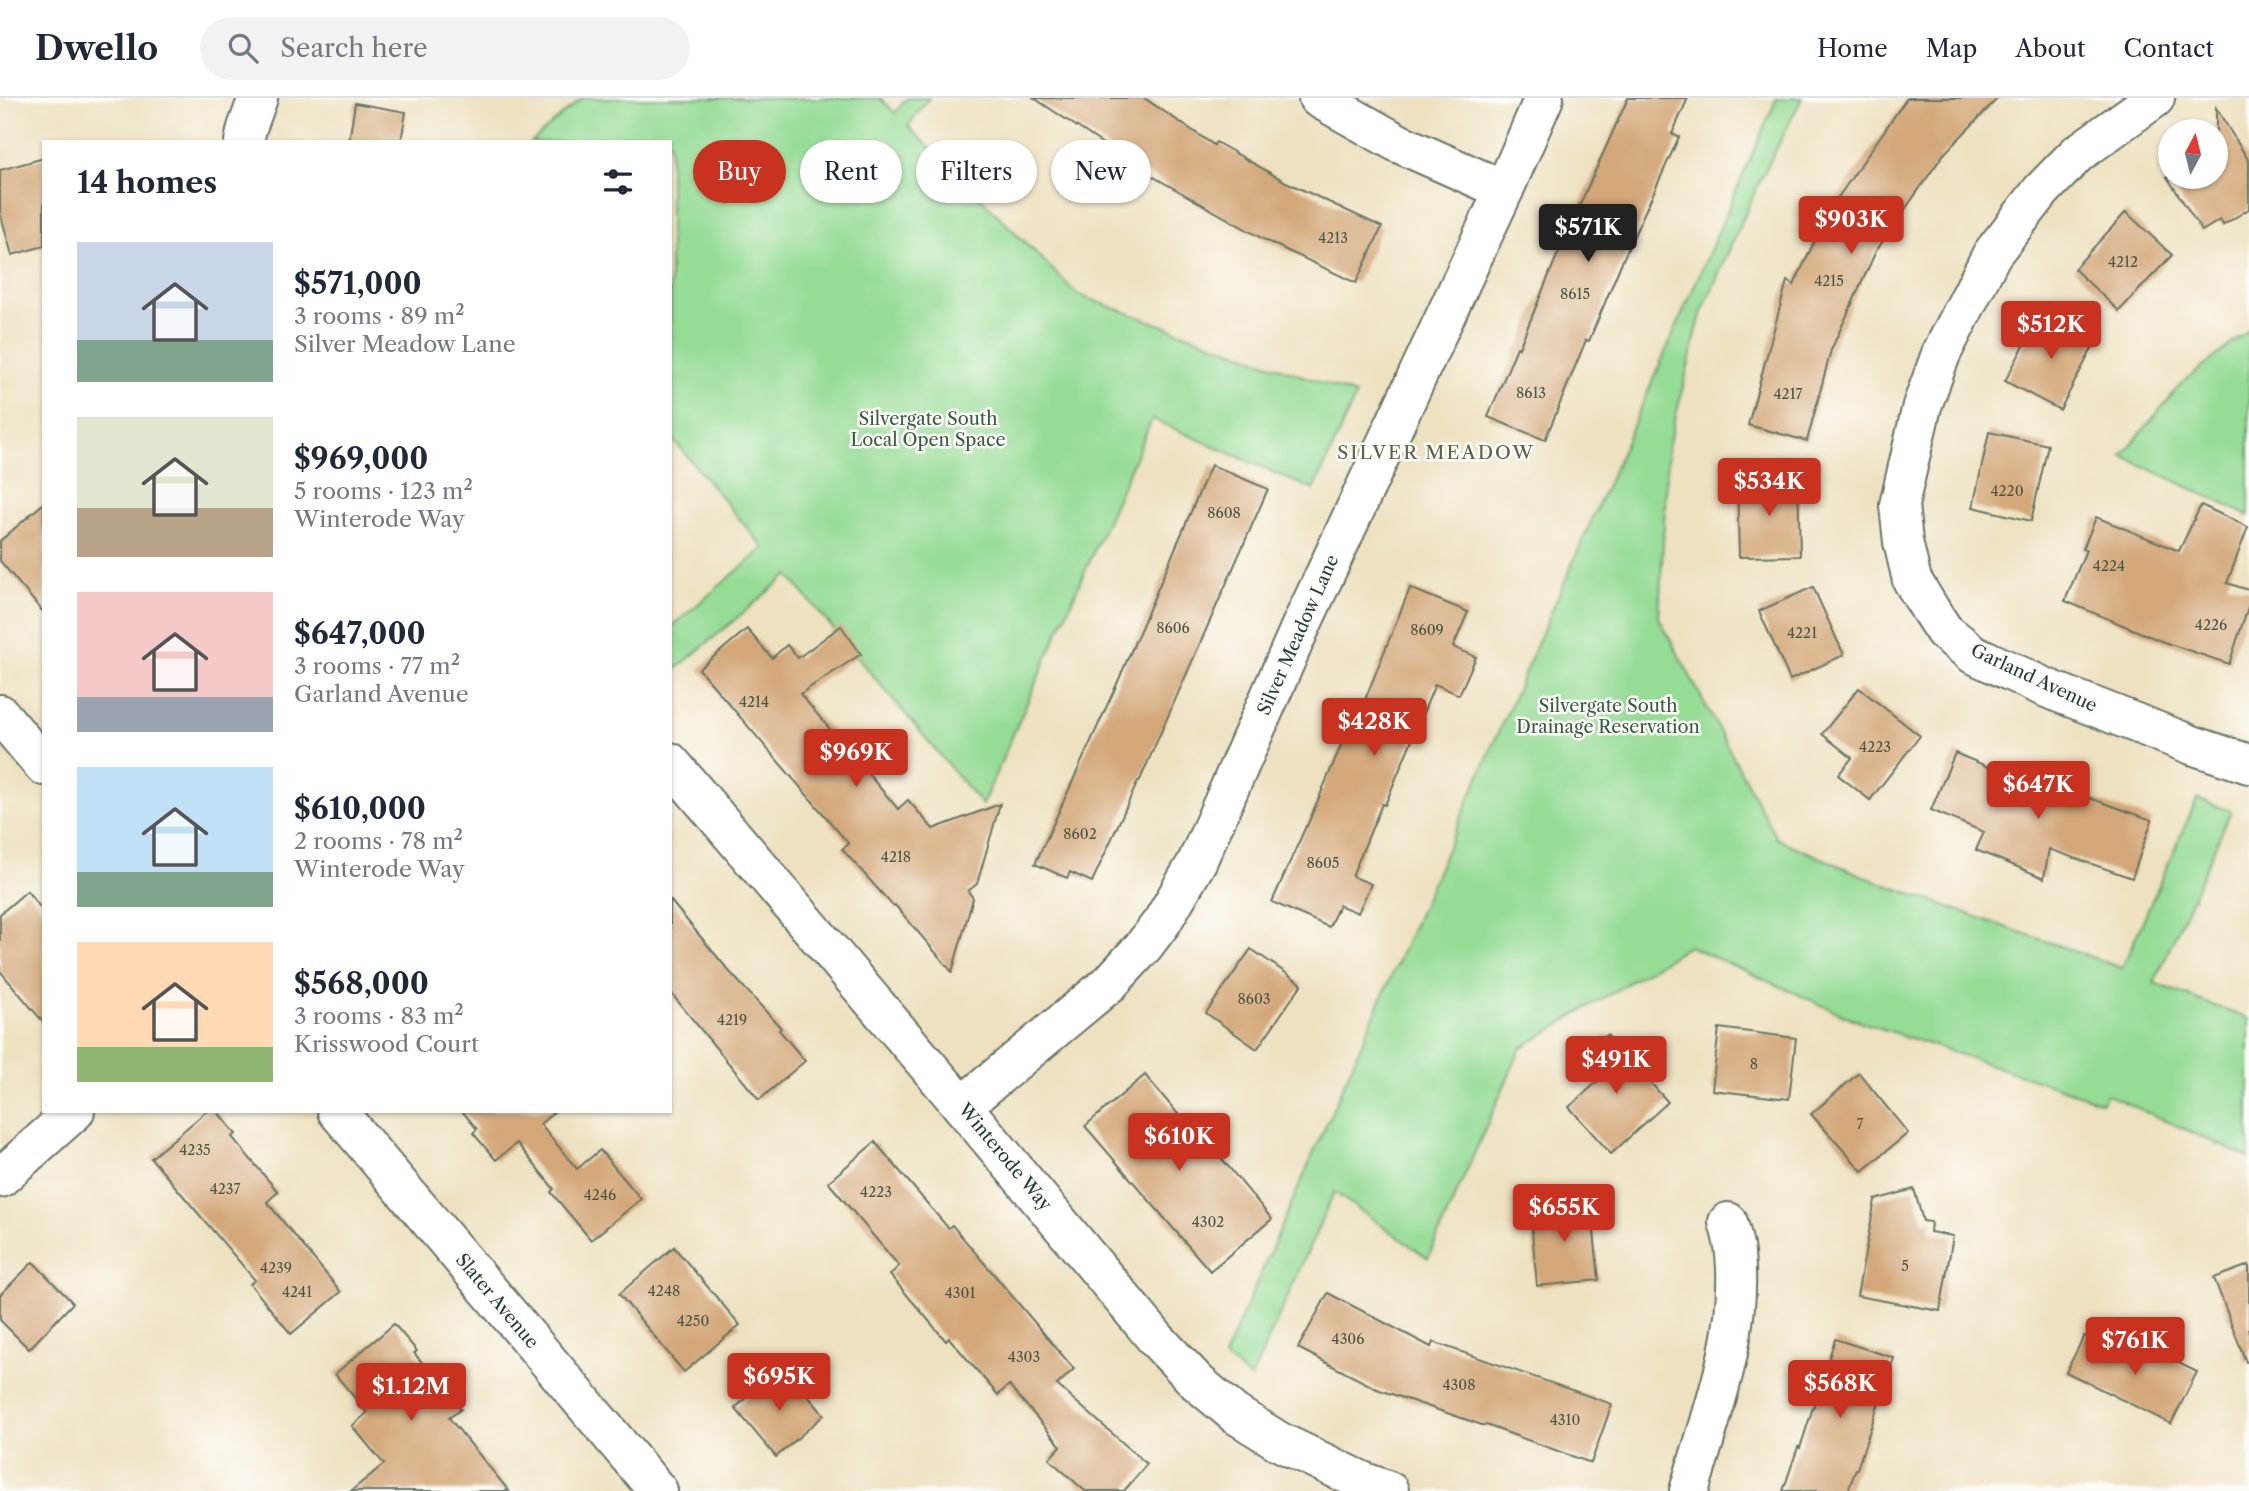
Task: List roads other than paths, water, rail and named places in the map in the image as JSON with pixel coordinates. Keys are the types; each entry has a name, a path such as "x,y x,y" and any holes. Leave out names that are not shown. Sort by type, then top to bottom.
{"street":[{"path":"244,140 258,98"},
{"path":"1318,98 1398,143 1504,190"},
{"name":"Silver Meadow Lane","path":"962,1106 1110,984 1156,930 1190,874 1544,98"},
{"name":"Garland Avenue","path":"2155,98 2077,154 2042,190 1992,254 1941,354 1922,406 1899,505 1903,542 1912,580 1931,611 1944,631 1973,653 2044,687 2192,745 2249,764"},
{"path":"0,714 42,764"},
{"name":"Winterode Way","path":"672,764 1149,1330 1198,1383 1235,1414 1280,1441 1362,1481 1389,1491"},
{"path":"0,1178 73,1113"},
{"name":"Slater Avenue","path":"339,1113 658,1491"},
{"path":"1689,1491 1730,1346 1736,1271 1735,1251 1728,1222"}],"district":[{"name":"SILVER MEADOW","path":"1436,452"}],"park label":[{"name":"Silvergate South Local Open Space","path":"928,429"},
{"name":"Silvergate South Drainage Reservation","path":"1608,716"}]}
